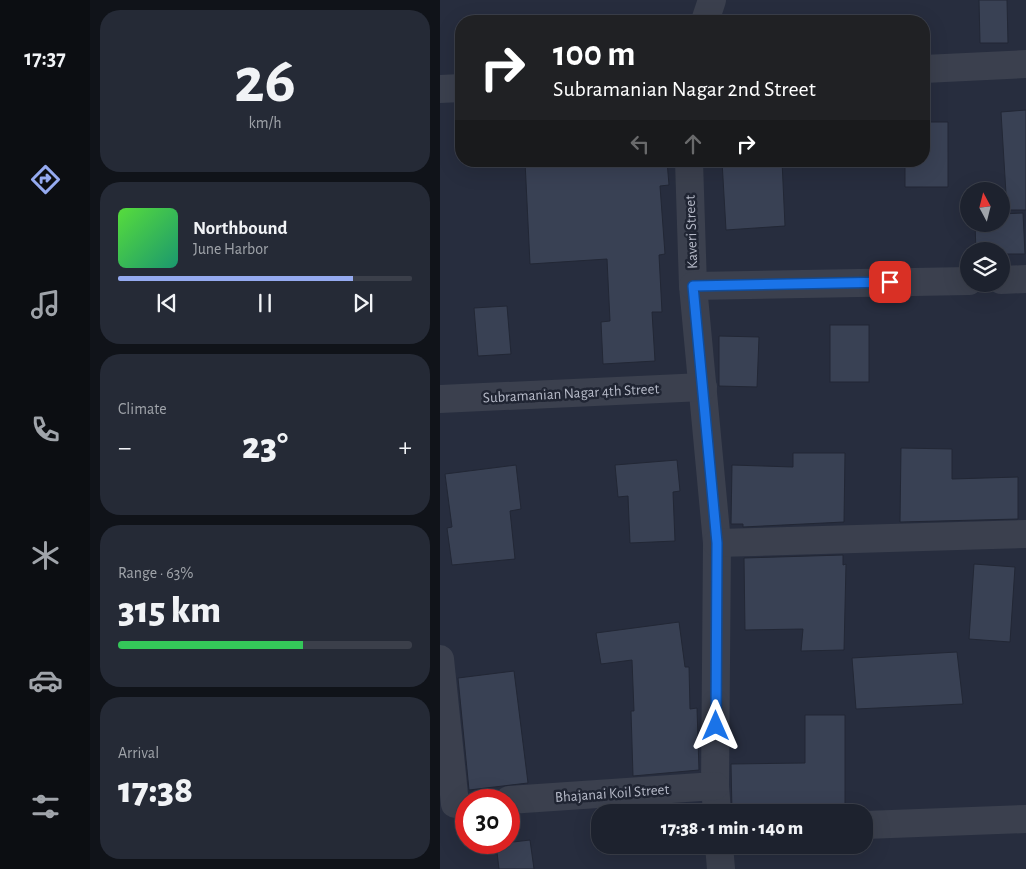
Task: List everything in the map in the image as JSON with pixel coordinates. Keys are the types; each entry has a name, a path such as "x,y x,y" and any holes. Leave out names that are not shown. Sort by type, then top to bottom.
{"street":[{"path":"707,15 712,0"},
{"path":"930,69 1026,64"},
{"path":"440,89 455,88"},
{"name":"Kaveri Street","path":"689,167 693,286 717,543 716,804"},
{"path":"693,286 960,280"},
{"path":"1010,280 1026,280"},
{"name":"Subramanian Nagar 4th Street","path":"440,399 703,387"},
{"path":"717,543 1026,534"},
{"path":"440,659 454,804"},
{"name":"Bhajanai Koil Street","path":"520,799 715,786"},
{"path":"873,825 1026,819"},
{"path":"720,854 721,869"}],"building":[{"path":"979,0 1007,0 1008,43 980,43"},
{"path":"1026,110 1026,210 1010,210 1010,182 1005,182 1001,112"},
{"path":"930,122 948,122 948,187 905,187 905,167 930,167"},
{"path":"525,167 668,167 669,185 660,186 665,254 659,255 662,312 652,312 655,361 603,364 601,322 610,321 607,259 530,264"},
{"path":"722,167 782,167 785,226 726,230"},
{"path":"1023,213 1025,254 1010,254 1010,242 976,242 975,232 1010,232 1010,214"},
{"path":"507,306 511,354 478,356 474,308"},
{"path":"830,325 869,325 869,382 830,382"},
{"path":"719,336 759,337 757,387 719,386"},
{"path":"901,448 952,449 952,479 1018,477 1018,519 900,522"},
{"path":"793,453 845,453 844,522 743,527 743,524 731,524 732,465 793,467"},
{"path":"677,460 680,491 673,492 675,541 630,543 628,496 618,497 615,465"},
{"path":"516,465 521,509 510,511 515,559 452,565 447,528 452,527 445,474"},
{"path":"843,555 843,565 846,564 844,650 801,651 803,629 745,630 744,558"},
{"path":"974,564 1015,567 1010,642 969,639"},
{"path":"679,622 685,667 689,667 690,709 697,708 699,770 633,776 631,711 634,711 632,660 601,664 596,633"},
{"path":"957,652 963,704 856,709 852,658"},
{"path":"514,671 528,783 469,789 458,678"},
{"path":"805,715 845,715 845,804 732,804 731,764 805,763"},
{"path":"530,840 534,869 499,869 497,854 520,854 520,841"}],"route":[{"path":"716,726 717,543 693,286 890,282"}]}
